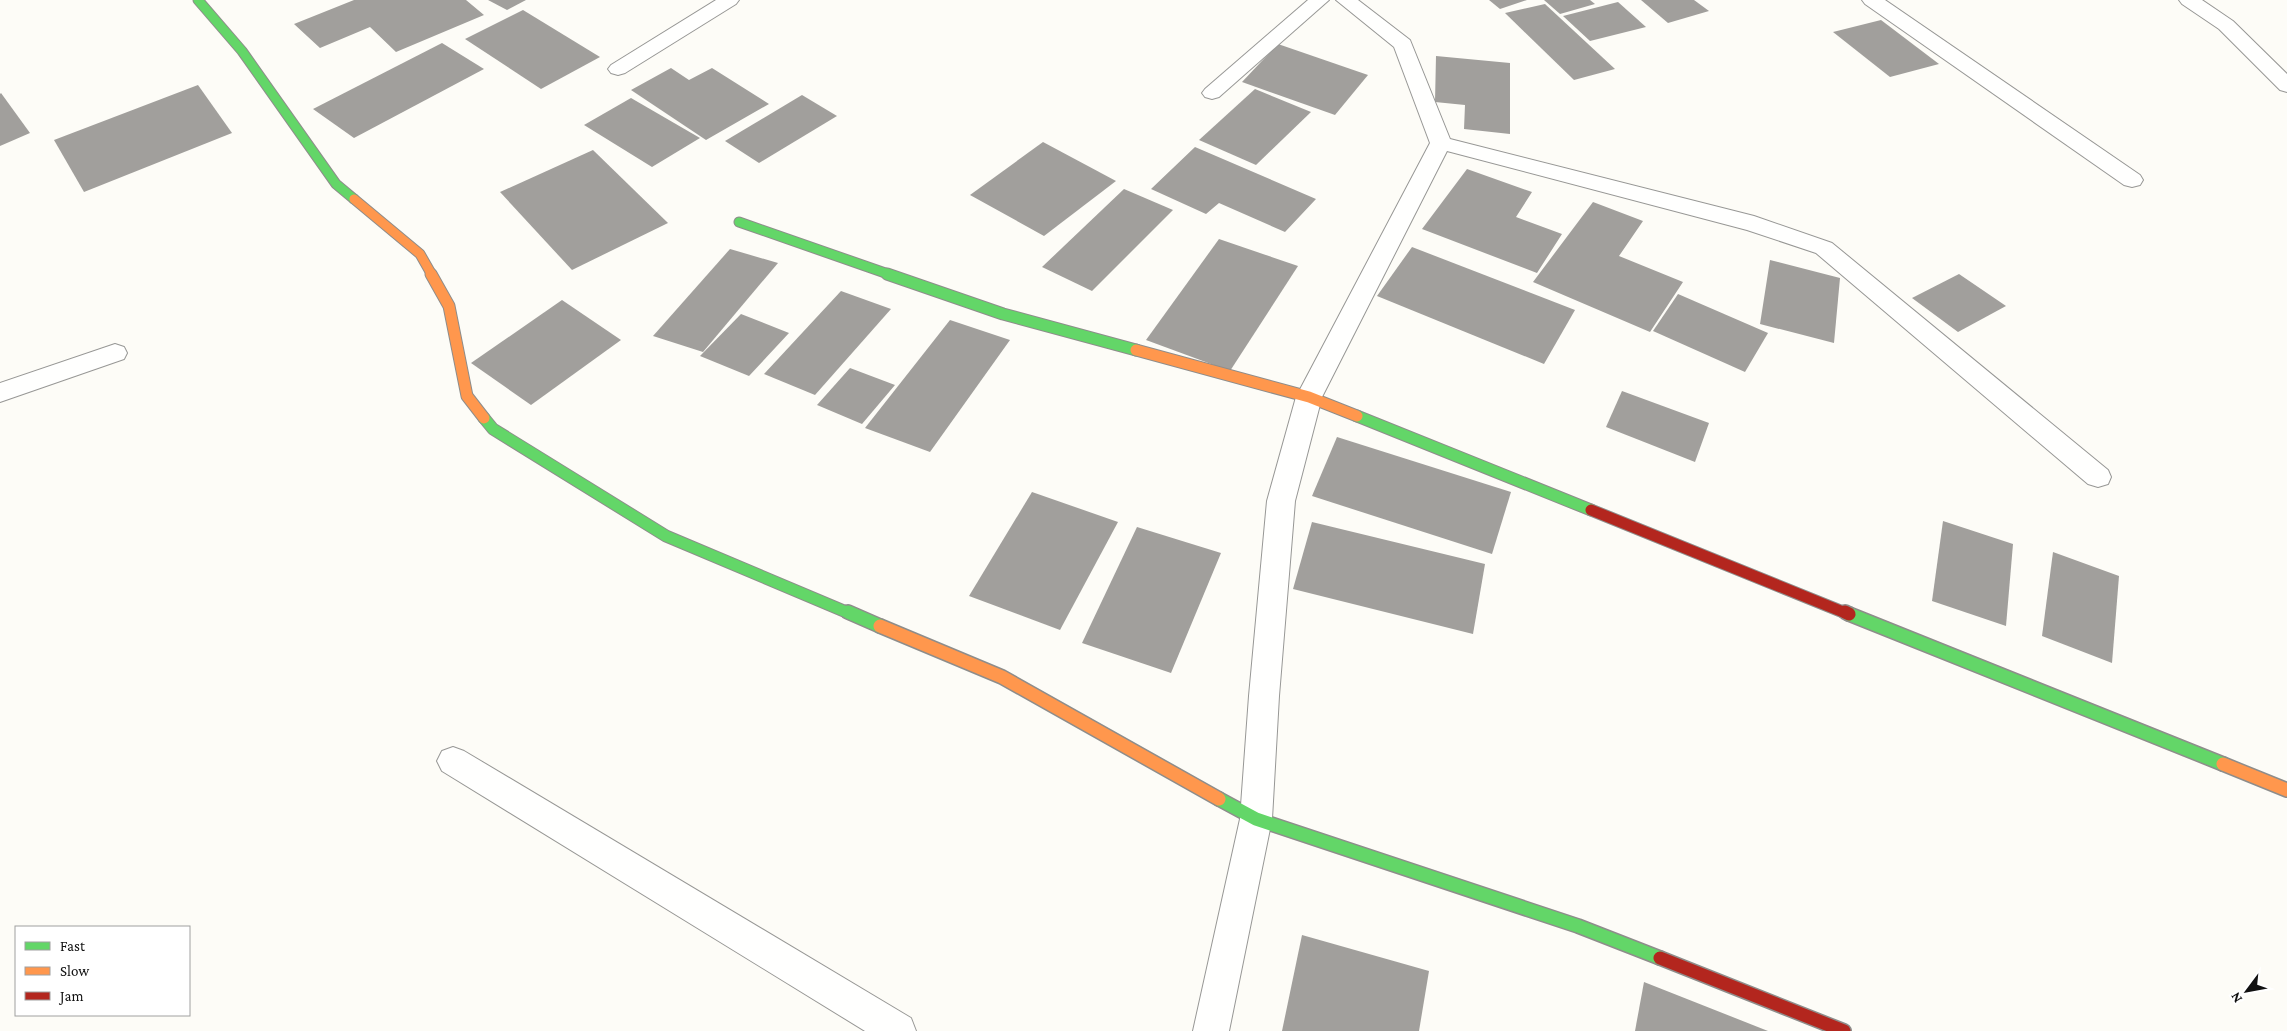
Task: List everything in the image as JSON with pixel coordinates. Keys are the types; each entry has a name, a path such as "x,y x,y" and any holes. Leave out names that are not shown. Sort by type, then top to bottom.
{"street":[{"path":"198,0 242,51 336,184 420,254 449,306 467,396 493,429 666,536 1002,677 1256,819 1578,926 1844,1031"},
{"path":"618,69 729,0"},
{"path":"1212,93 1319,0"},
{"path":"1212,1031 1256,819 1264,696 1281,500 1310,397 1441,143 1403,44 1346,0"},
{"path":"1872,0 2132,180"},
{"path":"2189,0 2226,25 2287,86"},
{"path":"1441,143 1754,224 1824,248 2098,477"},
{"path":"739,222 1003,314 1310,397 2287,790"},
{"path":"0,393 114,353"},
{"path":"453,761 898,1031"}],"building":[{"path":"354,0 466,0 484,15 396,52 370,27 320,48 294,24"},
{"path":"488,0 526,0 507,10"},
{"path":"1489,0 1527,0 1500,9"},
{"path":"1544,0 1590,0 1595,4 1560,14"},
{"path":"1641,0 1694,0 1709,11 1668,23"},
{"path":"1618,2 1646,27 1590,41 1563,16"},
{"path":"1545,4 1615,69 1574,80 1505,13"},
{"path":"523,10 600,57 541,89 465,39"},
{"path":"1881,20 1939,64 1890,77 1833,32"},
{"path":"442,43 484,69 354,138 313,109"},
{"path":"1278,44 1368,75 1335,115 1242,82"},
{"path":"1436,56 1510,63 1510,134 1464,129 1465,105 1435,102"},
{"path":"671,68 689,80 712,68 769,104 706,140 631,90"},
{"path":"198,85 232,133 84,192 54,140"},
{"path":"1255,89 1311,112 1256,165 1199,140"},
{"path":"0,94 30,133 0,146"},
{"path":"802,95 837,116 759,163 725,141"},
{"path":"631,98 700,138 652,167 584,125"},
{"path":"1043,142 1116,181 1044,236 970,195"},
{"path":"1195,147 1316,199 1285,232 1219,203 1206,214 1151,189"},
{"path":"593,150 668,223 572,270 500,192"},
{"path":"1467,169 1532,192 1516,217 1562,234 1537,273 1422,229"},
{"path":"1124,189 1173,210 1092,291 1042,267"},
{"path":"1593,202 1643,221 1619,256 1683,282 1650,332 1533,282"},
{"path":"1219,239 1298,266 1230,371 1146,340"},
{"path":"1412,247 1575,310 1544,364 1377,296"},
{"path":"730,249 778,263 703,352 653,336"},
{"path":"1770,260 1840,278 1834,343 1760,324"},
{"path":"1959,274 2006,306 1958,332 1912,298"},
{"path":"841,291 891,309 815,395 764,374"},
{"path":"1678,294 1768,333 1745,372 1653,331"},
{"path":"562,300 621,340 531,405 471,363"},
{"path":"741,314 789,333 749,376 700,356"},
{"path":"950,320 1010,340 930,452 865,428"},
{"path":"850,368 895,385 862,424 817,405"},
{"path":"1622,391 1709,423 1695,462 1606,427"},
{"path":"1337,437 1511,492 1492,554 1312,496"},
{"path":"1032,492 1118,522 1060,630 969,596"},
{"path":"1943,521 2013,544 2006,626 1932,601"},
{"path":"1312,522 1485,564 1473,634 1293,589"},
{"path":"1137,527 1221,553 1171,673 1082,643"},
{"path":"2053,552 2119,576 2112,663 2042,636"},
{"path":"1302,935 1429,971 1419,1031 1282,1031"},
{"path":"1644,982 1768,1031 1635,1031"}],"traffic: fast":[{"path":"198,0 242,51 336,184 354,199"},
{"path":"739,222 1003,314 1136,350"},
{"path":"1357,416 1591,510"},
{"path":"484,418 493,429 666,536 880,626"},
{"path":"1849,614 2223,764"},
{"path":"1219,799 1256,819 1578,926 1660,958"}],"traffic: slow":[{"path":"354,199 420,254 449,306 467,396 484,418"},
{"path":"1136,350 1309,397 1357,416"},
{"path":"880,626 1002,677 1219,799"},
{"path":"2223,764 2287,790"}],"traffic: jam":[{"path":"1591,510 1849,614"},
{"path":"1660,958 1844,1031"}]}
